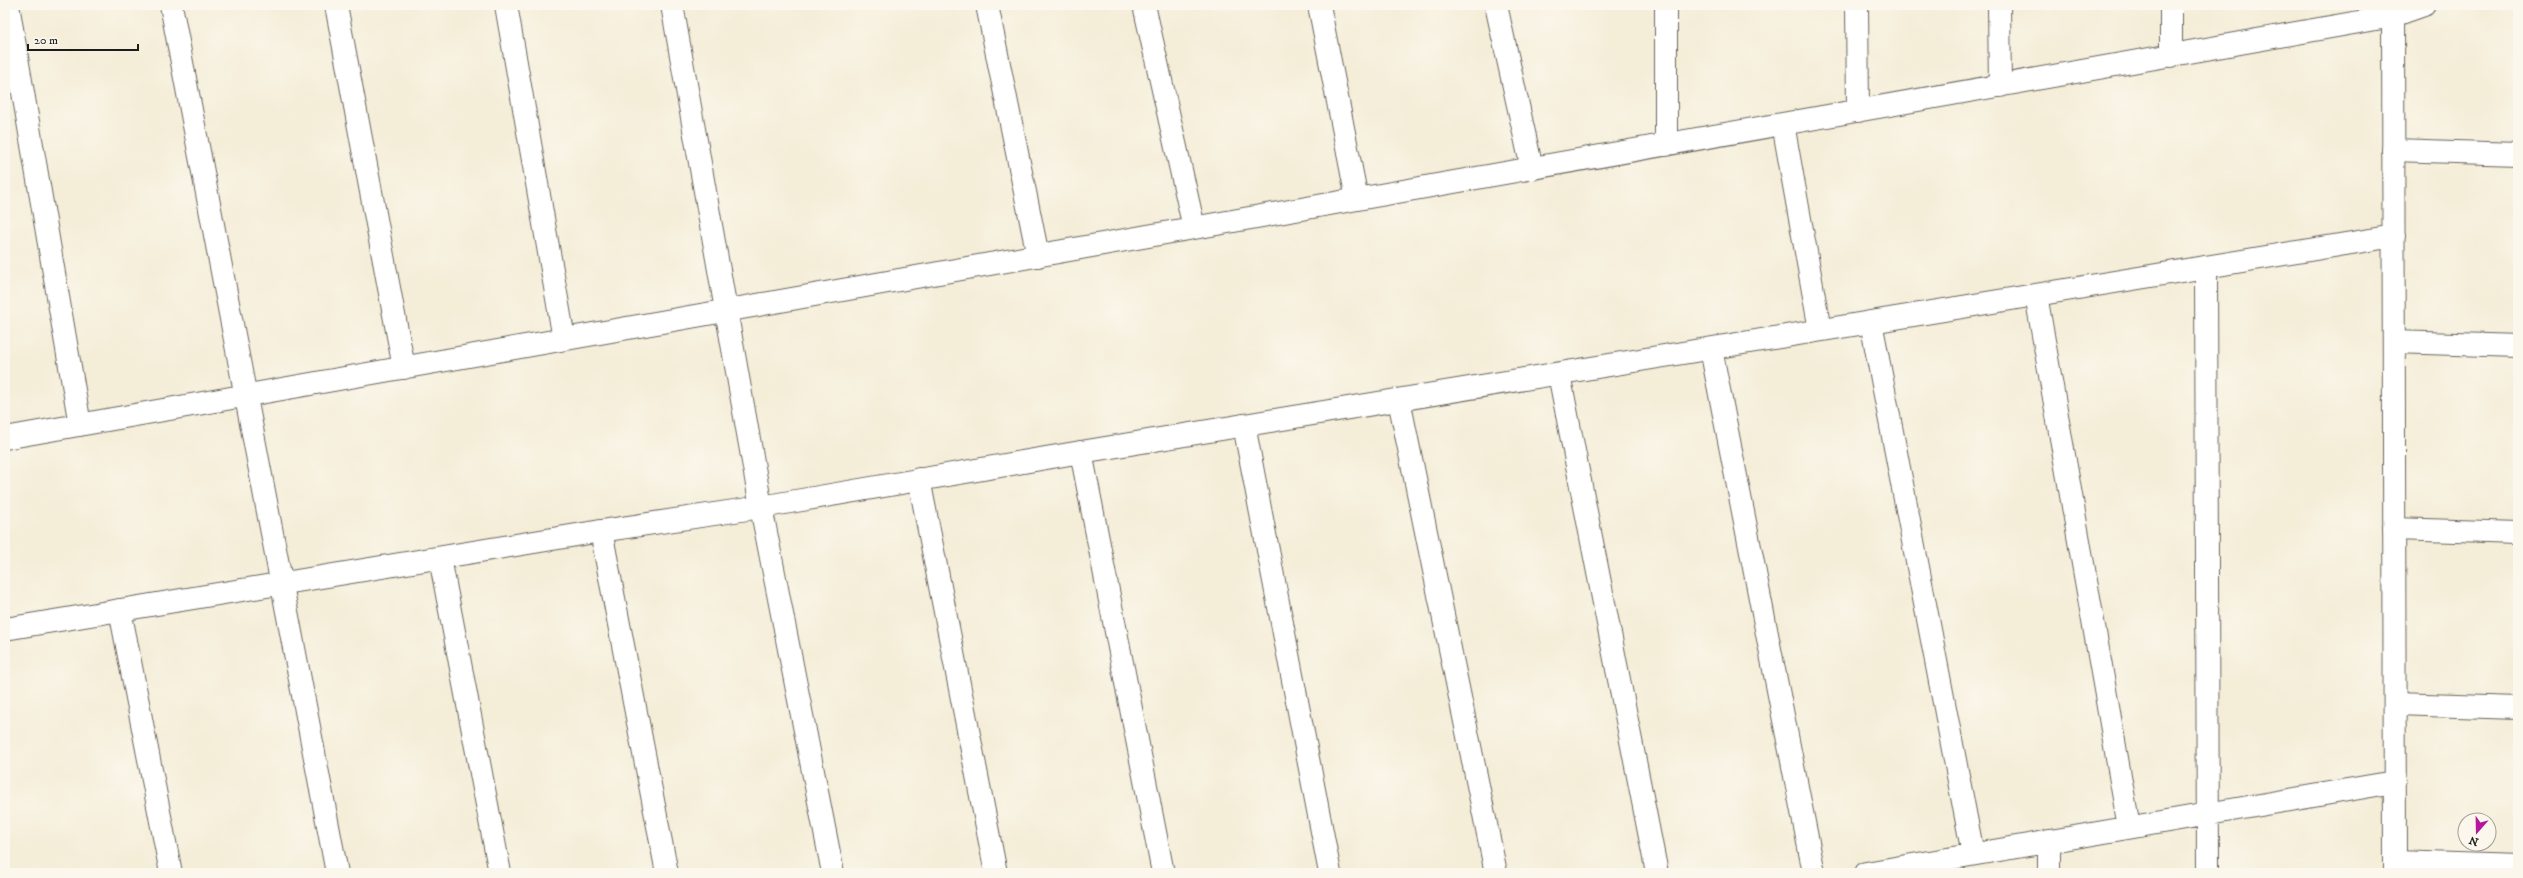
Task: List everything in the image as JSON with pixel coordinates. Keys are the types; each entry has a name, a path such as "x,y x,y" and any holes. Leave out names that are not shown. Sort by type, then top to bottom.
{"street":[{"path":"8,5 80,425"},
{"path":"171,5 337,873"},
{"path":"336,5 404,368"},
{"path":"506,5 564,340"},
{"path":"672,5 762,507 833,873"},
{"path":"987,5 1038,256"},
{"path":"1144,5 1194,228"},
{"path":"1319,5 1357,199"},
{"path":"1496,5 1532,169"},
{"path":"1666,5 1666,145"},
{"path":"1858,5 1858,111"},
{"path":"2000,5 2000,86"},
{"path":"2171,5 2171,56"},
{"path":"5,438 2171,56 2424,5"},
{"path":"2393,11 2395,868 2518,866"},
{"path":"1783,124 1820,330"},
{"path":"2393,150 2518,154"},
{"path":"5,629 601,531 762,507 1081,452 2394,236"},
{"path":"2206,267 2208,873"},
{"path":"2036,295 2129,828"},
{"path":"1871,322 1973,854"},
{"path":"2394,342 2518,346"},
{"path":"1711,349 1814,873"},
{"path":"1559,374 1657,873"},
{"path":"1399,400 1496,873"},
{"path":"1244,425 1330,873"},
{"path":"1081,452 1163,873"},
{"path":"919,479 996,873"},
{"path":"2394,529 2518,533"},
{"path":"601,531 667,873"},
{"path":"440,558 500,873"},
{"path":"120,610 171,873"},
{"path":"2395,704 2518,708"},
{"path":"1869,873 2394,782"},
{"path":"2049,841 2049,873"}]}
